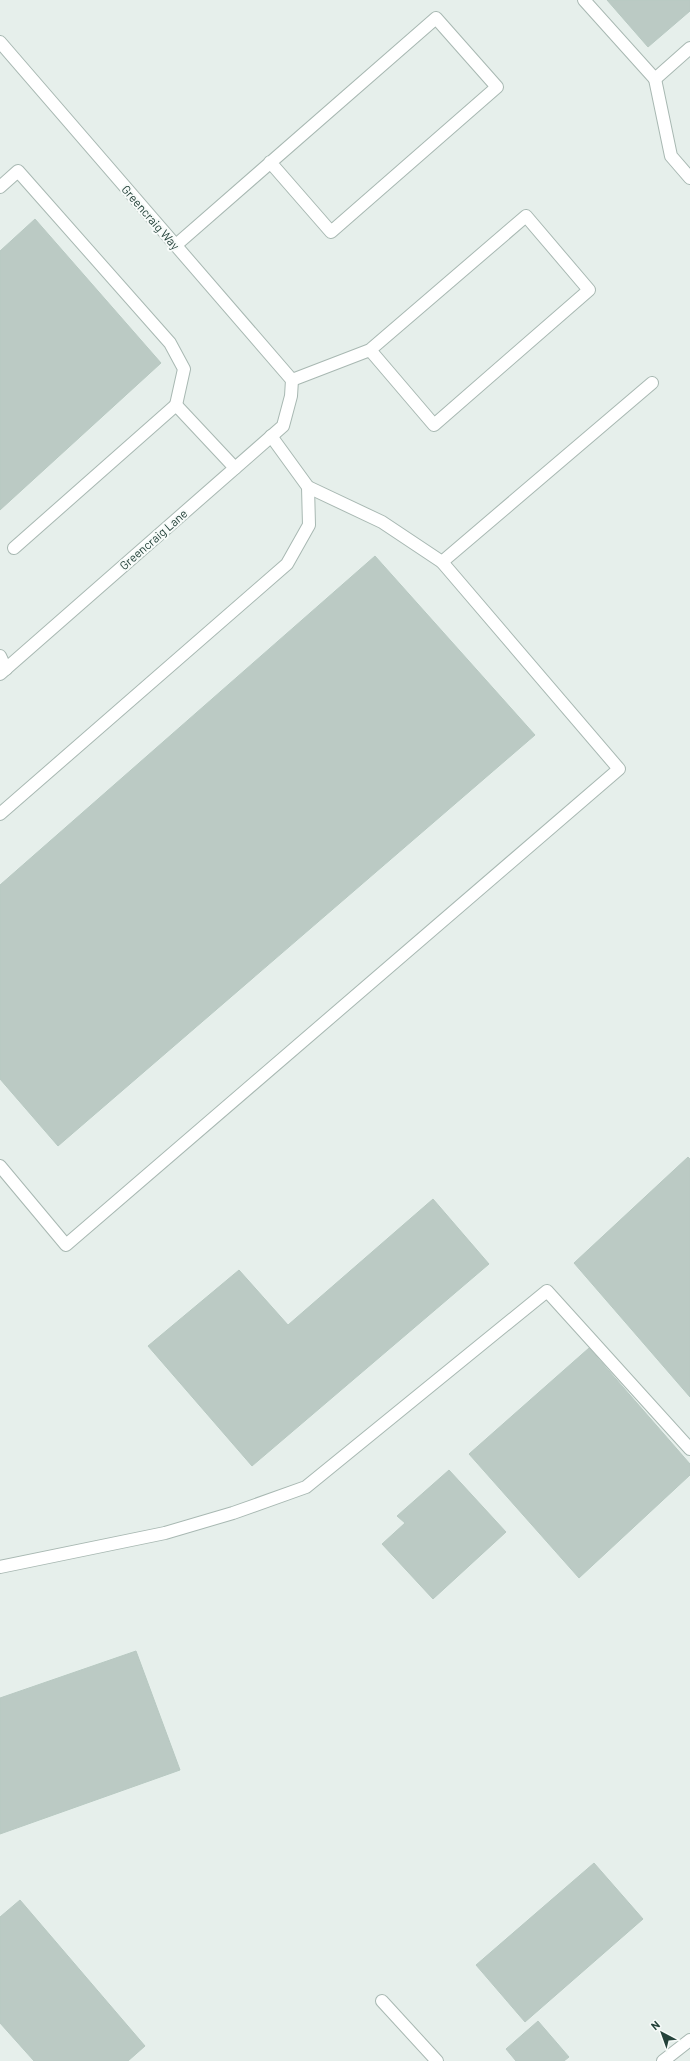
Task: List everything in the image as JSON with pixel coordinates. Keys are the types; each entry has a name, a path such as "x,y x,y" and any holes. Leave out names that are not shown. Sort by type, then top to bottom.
{"street":[{"path":"584,0 654,79 671,156 690,176"},
{"path":"176,245 270,162 436,18 497,87 331,232 270,162"},
{"name":"Greencraig Way","path":"2,48 176,245 292,380"},
{"path":"654,79 690,48"},
{"path":"0,187 18,171 170,343 184,369 176,405 14,548"},
{"path":"292,380 370,350 526,216 589,290 434,425 370,350"},
{"name":"Greencraig Lane","path":"3,671 283,426 291,396 292,380"},
{"path":"442,562 652,383"},
{"path":"176,405 235,468"},
{"path":"0,1166 66,1245 619,769 442,562 382,522 308,487 271,436"},
{"path":"0,814 287,564 309,525 308,487"},
{"path":"0,656 3,671"},
{"path":"0,1567 165,1533 233,1513 306,1487 547,1291 690,1449"},
{"path":"382,2001 437,2061"},
{"path":"663,2061 690,2040"}],"building":[{"path":"607,0 690,0 690,11 648,47"},
{"path":"35,219 161,363 0,510 0,251"},
{"path":"375,556 535,735 58,1146 0,1079 0,885"},
{"path":"688,1157 690,1159 690,1397 574,1263"},
{"path":"433,1199 489,1264 252,1466 148,1346 239,1270 288,1325"},
{"path":"589,1348 690,1464 690,1475 579,1578 469,1454"},
{"path":"449,1470 506,1532 433,1599 382,1544 405,1523 397,1516"},
{"path":"136,1651 180,1770 0,1834 0,1698"},
{"path":"594,1863 643,1919 525,2022 476,1965"},
{"path":"20,1900 145,2046 128,2061 34,2061 0,2023 0,1917"},
{"path":"538,2021 569,2057 564,2061 516,2061 506,2049"}]}
